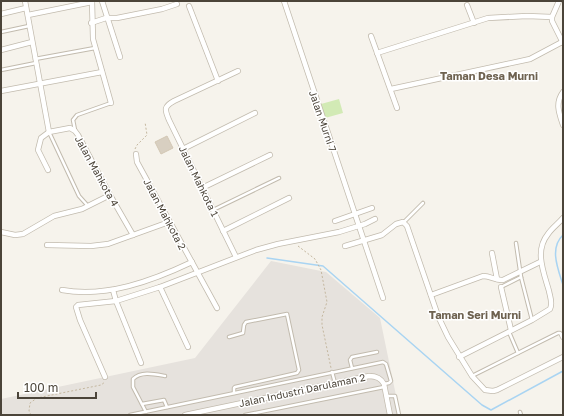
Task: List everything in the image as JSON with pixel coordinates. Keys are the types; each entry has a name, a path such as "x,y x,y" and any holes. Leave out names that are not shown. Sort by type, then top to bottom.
{"street":[{"path":"25,1 49,132 41,138 38,150 48,170"},
{"path":"102,1 106,18 120,58"},
{"name":"Jalan Murni 7","path":"284,1 383,298"},
{"path":"391,89 530,59 562,43 553,25 552,17 559,1"},
{"path":"28,15 92,2 92,39 111,102"},
{"path":"91,23 106,18 117,18 162,9 177,4"},
{"path":"467,5 474,23"},
{"path":"189,6 218,81 238,71"},
{"path":"1,14 26,8"},
{"path":"377,53 488,18 552,17"},
{"path":"371,36 398,108"},
{"path":"1,50 32,42"},
{"path":"1,91 102,72"},
{"name":"Jalan Mahkota 1","path":"218,81 167,104 166,112 236,257"},
{"path":"563,92 559,97 558,102 558,109 563,125"},
{"path":"183,149 255,113"},
{"name":"Jalan Mahkota 4","path":"49,132 70,128 75,131 133,235"},
{"name":"Jalan Mahkota 2","path":"136,154 138,162 169,222 216,308"},
{"path":"202,188 270,155"},
{"path":"1,232 15,235 23,234 54,216 88,206 110,195"},
{"path":"223,231 290,198"},
{"path":"334,221 372,208"},
{"path":"104,377 80,320 76,306 116,301 160,287 256,250 292,241 340,232 359,226 375,218"},
{"path":"459,357 532,320 550,309 551,300 540,262 542,248 544,239 563,218"},
{"path":"47,246 99,246 169,222"},
{"path":"345,246 382,235 396,224 403,222 407,226 442,327 459,357 472,376 485,390 493,391 563,356"},
{"path":"492,253 497,279"},
{"path":"62,290 79,292 113,290 155,277 192,262"},
{"path":"431,295 483,276 491,276 503,280 521,275 540,262"},
{"path":"160,287 188,347"},
{"path":"500,287 510,331"},
{"path":"113,290 141,363"},
{"name":"Jalan Industri Darulaman 2","path":"185,415 369,376 377,376 385,385"},
{"path":"385,385 390,415"}],"lane":[{"path":"1,32 29,26"},
{"path":"1,70 95,48"},
{"path":"75,131 74,120 76,115 111,102"},
{"path":"49,132 79,196 88,206"},
{"path":"213,210 279,178"},
{"path":"403,222 423,203"},
{"path":"516,243 521,275 532,320"},
{"path":"500,287 521,275"},
{"path":"229,337 244,333 244,325 246,322 287,314 299,370 297,373 235,387 234,393"},
{"path":"510,331 518,353"},
{"path":"472,376 558,333 563,336"},
{"path":"352,368 350,360 352,357 377,352"},
{"path":"130,415 352,368 384,362 386,364 390,383 385,385 245,415"},
{"path":"332,372 335,383"},
{"path":"146,412 133,387 134,377 143,374 165,376"},
{"path":"387,396 395,396 399,415"},
{"path":"142,404 164,400 167,407"}],"path":[{"path":"136,154 135,150 137,145 147,135 145,122"},
{"path":"292,241 312,256 321,270 327,302 322,317 322,325 332,372"},
{"path":"30,415 30,403 37,398 101,385"}],"shaded area":[{"path":"271,261 326,272 380,318 400,415 1,415 1,399 195,358"}],"green space":[{"path":"339,99 343,113 325,118 321,104"}],"building":[{"path":"167,136 173,148 161,154 155,142"}],"waterway":[{"path":"563,235 556,246 557,266 563,285"},
{"path":"267,258 323,266 482,405 491,410 563,371"}],"district":[{"name":"Taman Desa Murni","path":"489,75"},
{"name":"Taman Seri Murni","path":"475,314"}]}
